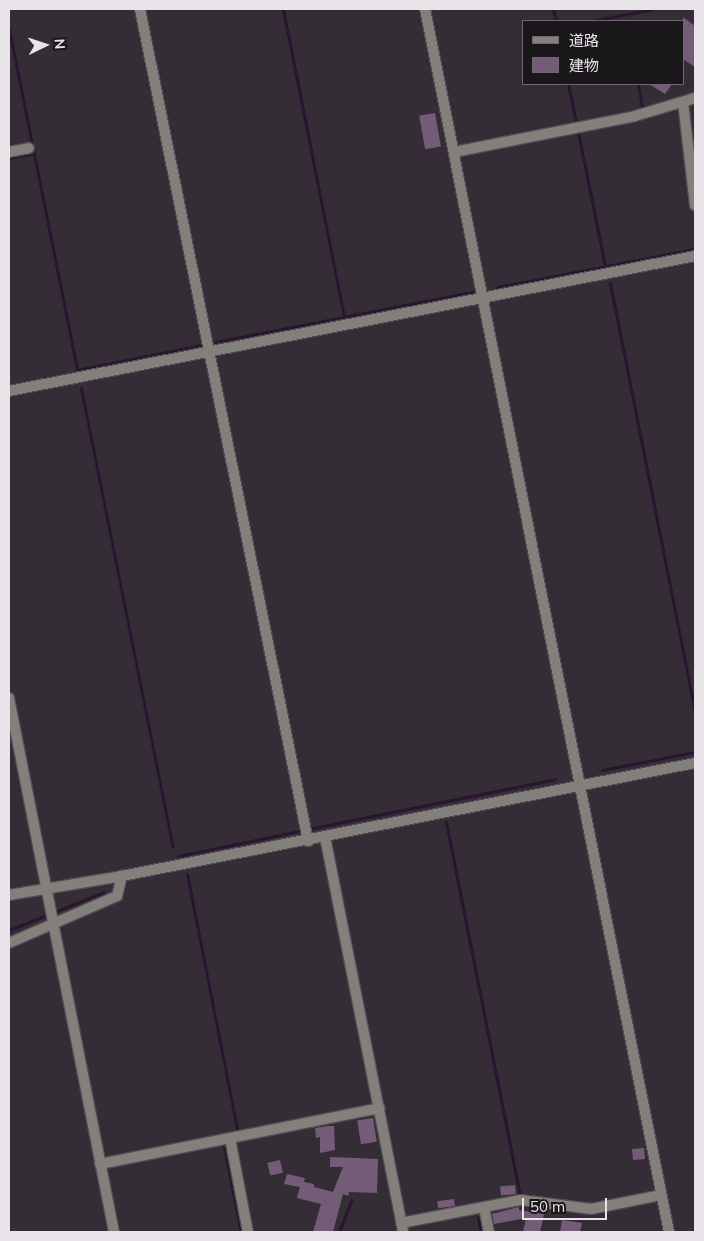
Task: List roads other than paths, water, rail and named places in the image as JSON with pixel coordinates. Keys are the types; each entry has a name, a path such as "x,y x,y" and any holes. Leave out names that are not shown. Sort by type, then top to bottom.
{"street":[{"path":"140,9 308,841"},
{"path":"424,9 669,1232"},
{"path":"454,152 635,116 695,98"},
{"path":"683,102 695,205"},
{"path":"9,152 29,148"},
{"path":"9,391 209,350 695,256"},
{"path":"9,698 114,1232"},
{"path":"9,894 122,876 308,841 695,764"},
{"path":"325,837 402,1227 521,1200 591,1209 661,1195"},
{"path":"9,943 52,917 117,896 122,876"},
{"path":"100,1164 379,1108"},
{"path":"230,1138 248,1232"},
{"path":"484,1208 489,1232"}],"waterway":[{"path":"283,9 344,317"},
{"path":"553,9 556,20"},
{"path":"596,20 653,9"},
{"path":"9,29 77,370"},
{"path":"568,85 576,121"},
{"path":"638,85 642,106"},
{"path":"578,132 605,266"},
{"path":"9,158 34,153"},
{"path":"497,287 694,249"},
{"path":"610,283 695,714"},
{"path":"215,342 473,292"},
{"path":"77,370 201,345"},
{"path":"81,388 173,847"},
{"path":"602,770 695,752"},
{"path":"308,829 555,779"},
{"path":"446,822 520,1195"},
{"path":"178,856 299,831"},
{"path":"187,874 237,1130"},
{"path":"9,930 104,892"},
{"path":"224,1147 241,1232"},
{"path":"339,1232 351,1200"},
{"path":"478,1217 481,1232"}]}
